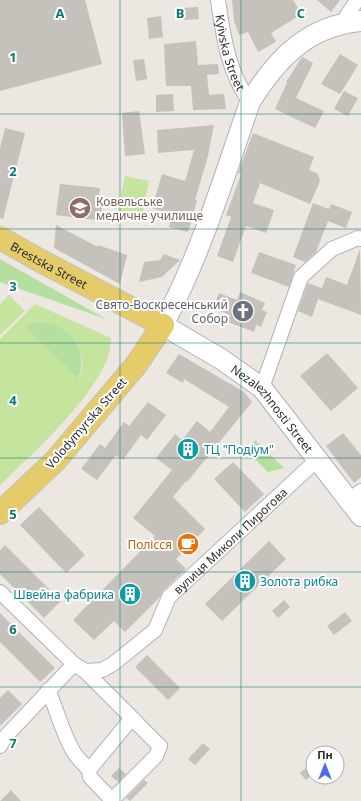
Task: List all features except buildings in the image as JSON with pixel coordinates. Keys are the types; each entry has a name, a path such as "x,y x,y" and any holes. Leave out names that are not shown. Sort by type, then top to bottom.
{"main road":[{"path":"163,325 182,289 204,236 250,102 273,67 291,50 315,34 354,22"},
{"name":"Brestska Street","path":"0,238 163,325"},
{"name":"Nezalezhnosti Street","path":"163,325 228,363 262,388 318,459 355,495 361,516"},
{"name":"Volodymyrska Street","path":"0,513 56,460 136,365 163,325"}],"street":[{"name":"Kyivska Street","path":"218,0 224,44 244,93 250,102"},
{"path":"354,22 346,17 357,0"},
{"path":"262,388 301,277 332,249 358,238 361,239"},
{"name":"вулиця Миколи Пирогова","path":"80,667 102,670 113,664 155,630 169,597 318,459"},
{"path":"0,592 80,667 160,746 156,756 116,796 110,798 90,777 89,770 74,753 64,733 59,715 48,690"},
{"path":"0,746 6,736 48,690 80,667"},
{"path":"89,770 132,718"}],"green space":[{"path":"125,176 149,181 141,220 117,215"},
{"path":"0,259 106,319 0,282"},
{"path":"9,295 25,311 0,335 0,304"},
{"path":"35,304 111,338 110,350 107,359 97,379 86,395 44,443 0,485 0,339","holes":["37,322 58,326 67,332 74,339 79,348 82,357 82,368 79,379 25,326"]},
{"path":"37,322 59,326 74,339 79,348 81,357 81,368 78,379 24,326"},
{"path":"255,440 284,468 268,472 250,454"}],"place":[{"name":"Ковельське медичне училище","path":"80,208"},
{"name":"Свято-Воскресенський Собор","path":"243,311"},
{"name":"ТЦ \"Подіум\"","path":"188,449"},
{"name":"Полісся","path":"188,544"},
{"name":"Золота рибка","path":"245,581"},
{"name":"Швейна фабрика","path":"130,594"}]}
